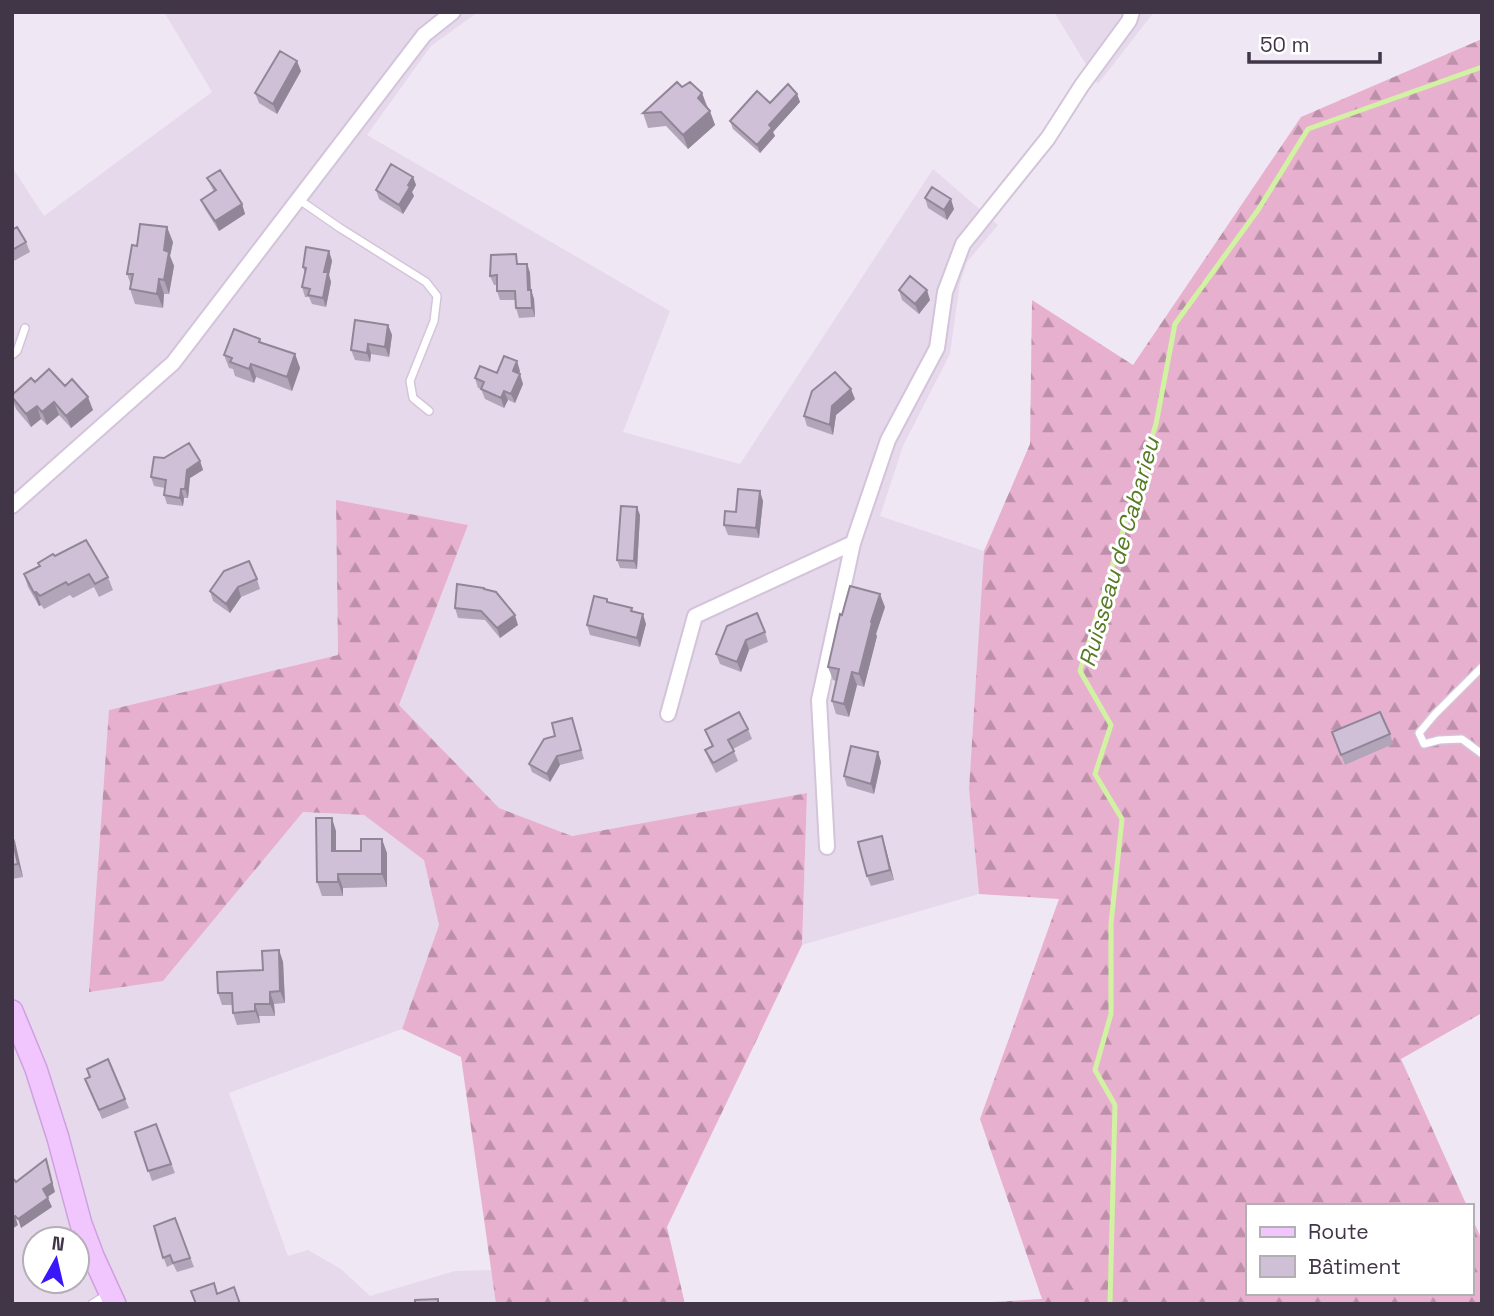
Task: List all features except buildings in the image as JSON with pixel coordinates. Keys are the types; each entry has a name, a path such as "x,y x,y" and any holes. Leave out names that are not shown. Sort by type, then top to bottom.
{"street":[{"path":"12,506 173,363 424,35 453,12"},
{"path":"827,847 819,700 853,543 888,440 937,348 945,292 963,244 1048,138 1132,12"},
{"path":"668,715 695,616 853,543"},
{"path":"12,1011 36,1069 106,1300"}],"lane":[{"path":"298,199 426,282 437,296 434,321 411,382 413,398 429,411"},
{"path":"12,355 17,351 25,328"},
{"path":"1482,667 1435,713 1419,733 1424,744 1462,739 1482,754"}],"shaded area":[{"path":"164,12 478,12 431,46 367,135 670,311 623,432 740,464 933,169 998,225 967,262 960,283 950,354 903,446 880,516 984,551 969,789 979,894 802,945 807,793 572,836 499,808 399,705 468,525 336,501 338,655 109,710 163,981 303,812 364,815 424,859 439,925 402,1029 229,1093 288,1256 308,1250 341,1269 370,1296 455,1271 492,1270 496,1304 12,1304 12,167 44,216 212,92"},
{"path":"1054,12 1154,12 1098,84"}],"green space":[{"path":"1482,39 1482,1013 1401,1059 1466,1204 1246,1204 1246,1295 1473,1295 1473,1220 1482,1240 1482,1304 957,1304 1042,1299 980,1119 1059,899 979,894 969,789 984,551 1030,444 1032,300 1133,365 1301,117"},
{"path":"336,500 468,525 399,705 499,808 572,836 807,793 802,945 667,1227 685,1304 496,1304 461,1057 402,1029 439,925 424,860 364,815 303,812 163,981 89,992 109,710 338,655"}],"waterway":[{"name":"Ruisseau de Cabarieu","path":"1110,1304 1115,1105 1095,1070 1111,1014 1111,924 1122,819 1095,774 1111,725 1080,671 1156,424 1175,324 1258,210 1308,129 1482,67"}]}
